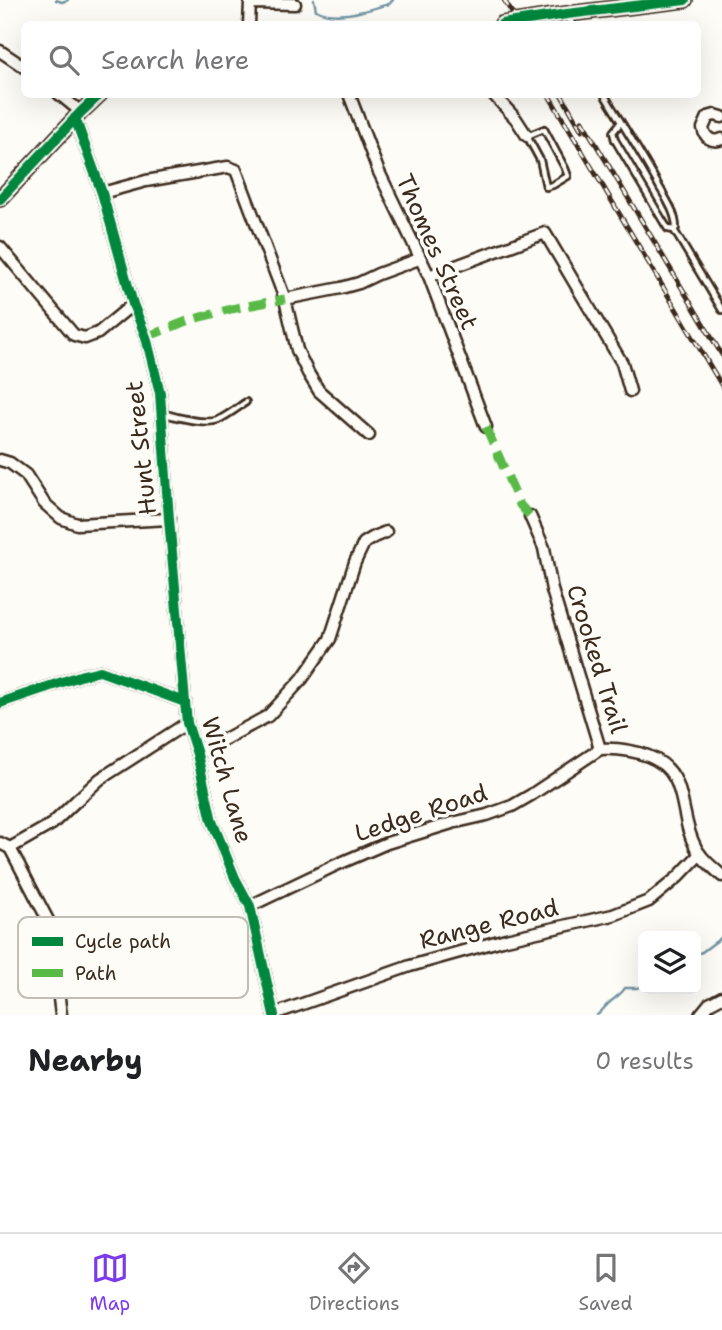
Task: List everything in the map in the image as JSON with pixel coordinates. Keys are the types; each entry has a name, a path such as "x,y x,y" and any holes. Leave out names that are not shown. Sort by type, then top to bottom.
{"street":[{"path":"542,21 685,0"},
{"path":"249,21 250,3 295,4"},
{"path":"0,51 21,65"},
{"path":"63,98 78,115"},
{"path":"0,199 96,98"},
{"name":"Thomes Street","path":"351,98 378,170 429,276 486,427"},
{"path":"497,98 527,136"},
{"name":"Hunt Street","path":"78,115 132,304 146,337 160,393 185,702"},
{"path":"722,117 708,117 702,128 709,139 722,139"},
{"path":"102,192 146,181 228,167 236,170 285,299 297,350 319,391 369,435"},
{"path":"429,276 545,233 622,363 630,391"},
{"path":"0,247 74,335 85,338 98,333 132,304"},
{"path":"285,299 341,288 419,259"},
{"path":"0,460 10,463 26,475 44,503 61,518 77,524 169,519"},
{"name":"Crooked Trail","path":"530,516 544,548 552,590 600,749 616,748 641,753 660,761 673,772 695,847 722,876"},
{"path":"197,754 268,716 302,679 330,639 355,562 364,543 386,533"},
{"name":"Witch Lane","path":"0,703 100,671 185,702 187,723 212,821 235,878 250,906 274,1015"},
{"path":"10,848 52,824 100,779 187,723"},
{"name":"Ledge Road","path":"250,906 387,843 512,806 600,749"},
{"path":"0,843 10,848 46,917"},
{"name":"Range Road","path":"274,1015 421,963 506,939 612,915 649,901 700,854"},
{"path":"700,1015 709,1004 722,997"}],"lane":[{"path":"606,98 667,200 676,221 677,228 674,230"},
{"path":"621,122 613,132 615,139 663,222 668,229 674,230 722,310"},
{"path":"544,129 568,176 547,187 540,160 527,136 544,129"},
{"path":"162,412 175,417 212,422 246,402"}],"waterway":[{"path":"56,0 68,0"},
{"path":"314,0 316,10 333,15 362,11 389,4 393,0"},
{"path":"701,952 722,937"},
{"path":"597,1015 625,988 638,988"}],"railway":[{"path":"504,0 517,21"},
{"path":"550,98 722,386"},
{"path":"563,98 582,131"},
{"path":"582,121 722,355"}],"marked path":[{"path":"146,337 190,320 285,299"},
{"path":"486,427 520,505 530,516"}],"cycle path":[{"path":"522,21 685,0"},
{"path":"0,199 96,98"},
{"path":"75,118 102,193 133,304 146,337 160,393 185,702"},
{"path":"0,703 100,671 185,702 187,723 212,821 235,878 250,906 274,1015"}]}
